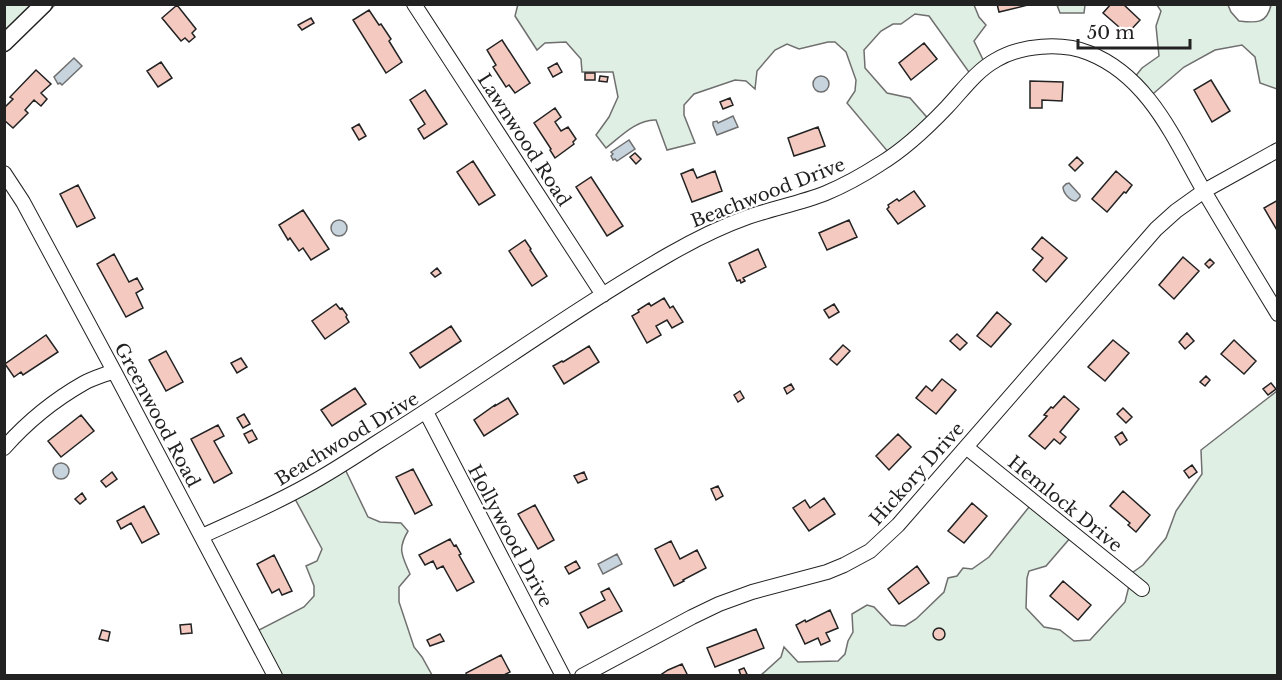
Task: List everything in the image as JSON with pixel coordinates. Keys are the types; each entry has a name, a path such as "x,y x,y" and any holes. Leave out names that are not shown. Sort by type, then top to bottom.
{"street":[{"path":"4,43 44,4"},
{"name":"Lawnwood Road","path":"414,4 603,294"},
{"name":"Beachwood Drive","path":"202,536 277,502 310,484 426,412 603,294 695,240 750,216 825,193 883,163 906,146 981,70 996,59 1031,48 1048,47 1089,53 1113,65 1136,83 1172,132 1204,191 1278,314"},
{"name":"Hickory Drive","path":"582,675 719,604 752,592 827,572 870,551 898,525 1155,229 1204,191 1278,150"},
{"name":"Greenwood Road","path":"4,173 23,202 275,675"},
{"path":"4,448 32,419 65,394 86,382 114,371"},
{"name":"Hollywood Drive","path":"426,412 563,675"},
{"name":"Hemlock Drive","path":"966,447 1142,589"}],"green space":[{"path":"518,4 974,5 979,17 986,25 974,41 989,72 976,82 929,16 915,14 901,24 893,24 881,31 864,50 865,68 887,93 910,98 932,123 894,159 847,103 855,91 856,80 846,52 835,42 799,49 787,44 775,50 757,71 755,89 746,81 735,80 694,94 684,105 684,115 695,143 667,150 656,120 649,120 623,134 606,148 596,135 609,117 618,97 613,72 582,72 581,59 566,42 545,43 537,50 515,16"},
{"path":"5,5 55,5 5,51"},
{"path":"1057,5 1085,5 1084,13 1060,13"},
{"path":"1157,5 1228,5 1239,21 1251,22 1264,19 1271,5 1277,5 1277,89 1260,83 1255,57 1242,45 1215,50 1184,67 1147,99 1130,83 1142,68 1159,56 1156,26 1161,11"},
{"path":"1277,391 1277,675 760,676 781,657 784,647 798,662 838,661 845,654 853,632 852,614 867,605 874,607 891,625 905,626 916,619 944,592 948,578 957,576 963,568 972,569 989,557 1033,502 1071,537 1046,566 1029,571 1026,608 1044,627 1060,630 1074,641 1090,640 1125,602 1130,582 1129,575 1143,565 1166,538 1176,511 1202,474 1201,450"},
{"path":"345,469 368,517 380,522 401,523 408,531 402,552 410,574 399,587 399,602 414,647 432,675 277,675 255,632 304,607 314,596 314,586 306,566 317,561 322,549 294,497"}],"shaded area":[{"path":"74,58 82,66 62,85 58,84 54,77"},
{"path":"818,76 824,76 829,84 827,90 818,92 813,87 813,81"},
{"path":"733,116 738,127 717,135 713,122 718,123"},
{"path":"629,140 635,149 617,161 613,160 611,152"},
{"path":"1069,183 1080,195 1076,201 1064,192 1063,187"},
{"path":"339,220 345,222 347,228 345,234 339,236 333,234 331,228 333,222"},
{"path":"58,463 64,463 69,471 67,477 58,479 53,474 53,468"},
{"path":"617,554 622,564 603,574 598,564"}],"building":[{"path":"997,4 1028,4 1028,5 999,12"},
{"path":"1111,4 1123,4 1140,20 1127,34 1103,13"},
{"path":"177,5 196,29 192,33 195,37 189,42 185,38 181,41 162,18"},
{"path":"369,10 391,39 389,41 402,62 386,73 353,20"},
{"path":"311,18 314,23 302,30 298,25"},
{"path":"502,40 530,83 515,93 509,85 506,87 493,67 496,65 487,50"},
{"path":"924,43 937,59 911,80 899,63"},
{"path":"161,62 172,78 158,87 147,71"},
{"path":"557,63 562,72 553,77 548,68"},
{"path":"36,70 51,84 41,93 47,99 41,106 34,100 25,110 28,113 13,128 4,120 4,108 13,99 10,97"},
{"path":"585,73 595,73 595,80 585,80"},
{"path":"600,76 608,77 607,82 599,81"},
{"path":"1211,80 1230,111 1212,122 1194,90"},
{"path":"1030,81 1063,82 1062,101 1042,100 1042,108 1030,108"},
{"path":"425,90 447,124 424,139 418,129 425,124 410,100"},
{"path":"730,98 733,105 723,109 720,102"},
{"path":"555,108 561,117 555,122 561,131 568,127 576,139 574,144 555,158 534,123"},
{"path":"359,124 366,136 359,140 352,128"},
{"path":"818,127 825,146 794,156 788,138"},
{"path":"635,153 641,159 636,164 630,157"},
{"path":"1077,157 1083,163 1075,171 1069,165"},
{"path":"473,161 495,195 479,205 457,172"},
{"path":"693,169 697,178 715,171 722,191 692,202 681,174"},
{"path":"1116,171 1132,185 1107,212 1092,199"},
{"path":"591,177 623,226 607,236 576,187"},
{"path":"78,185 95,218 77,227 60,194"},
{"path":"914,191 925,206 898,224 887,209 888,205"},
{"path":"1278,200 1278,232 1264,208"},
{"path":"303,210 329,249 311,260 303,248 299,251 290,238 288,240 279,225"},
{"path":"849,220 857,237 827,250 819,233"},
{"path":"1042,237 1067,258 1046,282 1033,270 1043,258 1032,249"},
{"path":"525,240 547,276 532,286 509,251"},
{"path":"758,249 766,267 743,278 745,281 741,283 740,280 737,281 729,263"},
{"path":"114,254 129,282 137,278 143,289 136,293 143,308 126,317 97,264"},
{"path":"1183,257 1199,271 1174,299 1159,285"},
{"path":"1210,259 1214,263 1209,268 1205,264"},
{"path":"437,268 441,273 435,277 431,273"},
{"path":"664,298 670,308 673,306 683,322 672,328 667,320 656,326 661,335 647,343 632,316 649,303 651,306"},
{"path":"336,304 340,309 342,308 349,322 325,339 312,321"},
{"path":"834,304 839,312 829,318 824,310"},
{"path":"997,312 1011,324 991,347 977,336"},
{"path":"451,326 461,341 420,368 410,353"},
{"path":"1187,333 1194,341 1185,349 1179,342"},
{"path":"957,334 967,343 960,350 950,341"},
{"path":"46,335 58,352 23,375 21,372 14,377 5,364"},
{"path":"1113,340 1129,353 1105,381 1088,367"},
{"path":"1234,340 1256,361 1244,374 1221,354"},
{"path":"843,345 850,351 837,365 830,359"},
{"path":"589,346 599,362 564,384 553,366"},
{"path":"166,351 183,382 166,391 149,360"},
{"path":"241,358 247,367 237,373 231,363"},
{"path":"1206,376 1210,380 1205,386 1200,382"},
{"path":"942,379 956,390 936,414 916,398 926,386 932,391"},
{"path":"1271,383 1276,389 1268,395 1263,389"},
{"path":"791,384 794,389 787,394 784,388"},
{"path":"355,388 366,404 332,426 321,410"},
{"path":"740,391 744,398 738,402 734,395"},
{"path":"1064,396 1079,409 1060,432 1066,437 1060,444 1054,439 1045,449 1029,436 1047,416 1044,415 1051,407 1053,408"},
{"path":"508,398 518,414 484,436 474,420"},
{"path":"1123,408 1132,417 1126,423 1117,414"},
{"path":"244,414 250,424 243,428 237,418"},
{"path":"81,415 94,431 61,457 48,441"},
{"path":"218,425 224,436 214,441 232,473 214,483 191,439"},
{"path":"252,430 257,439 249,443 244,434"},
{"path":"1122,432 1127,440 1120,445 1115,437"},
{"path":"898,434 911,447 889,470 876,456"},
{"path":"1192,465 1197,472 1189,478 1184,471"},
{"path":"413,469 432,505 415,514 396,477"},
{"path":"112,472 117,479 106,487 101,481"},
{"path":"584,472 587,479 578,483 574,476"},
{"path":"718,486 723,496 716,500 711,489"},
{"path":"1123,491 1150,515 1136,532 1128,525 1130,523 1110,506"},
{"path":"82,493 86,499 80,504 75,499"},
{"path":"824,498 835,514 809,531 793,508 805,500 810,508"},
{"path":"972,503 987,516 964,543 948,531"},
{"path":"535,505 554,540 538,549 518,514"},
{"path":"144,506 159,534 142,543 131,523 121,529 117,521"},
{"path":"450,539 454,546 456,545 474,582 457,591 443,566 437,569 433,561 425,565 419,555"},
{"path":"671,541 680,559 697,550 706,568 674,586 655,549"},
{"path":"274,555 292,591 282,595 279,589 272,593 257,564"},
{"path":"576,561 580,568 569,574 565,567"},
{"path":"917,566 929,583 899,604 888,589"},
{"path":"1063,581 1091,605 1078,620 1050,596"},
{"path":"609,588 622,611 588,628 580,613 605,600 601,592"},
{"path":"830,610 838,628 826,633 830,641 821,645 818,638 805,644 796,625"},
{"path":"191,624 192,633 181,634 180,625"},
{"path":"941,628 945,634 941,640 937,640 933,632"},
{"path":"756,629 764,648 715,667 707,648"},
{"path":"102,630 110,632 108,641 99,639"},
{"path":"440,634 444,641 430,646 427,640"},
{"path":"501,655 510,672 502,676 467,676 466,673"},
{"path":"682,664 688,676 659,676 668,670"},
{"path":"744,668 747,674 741,676 739,670"}]}
